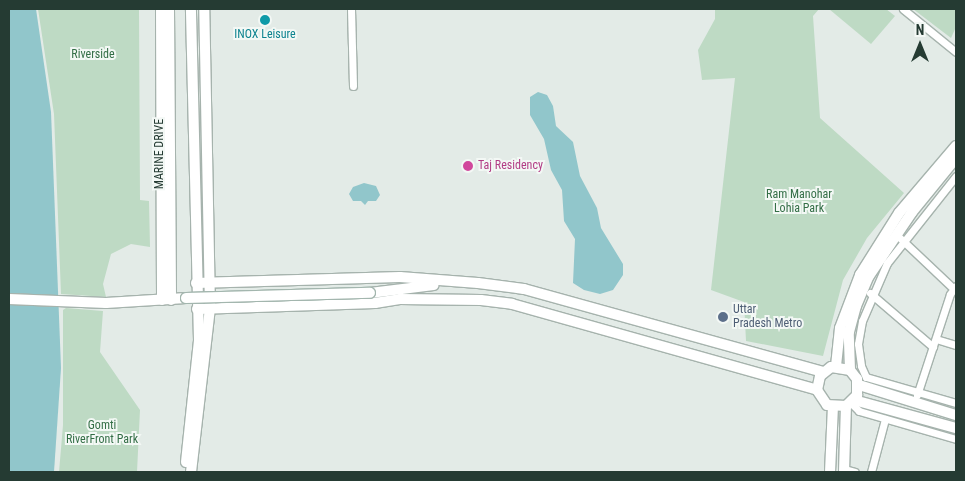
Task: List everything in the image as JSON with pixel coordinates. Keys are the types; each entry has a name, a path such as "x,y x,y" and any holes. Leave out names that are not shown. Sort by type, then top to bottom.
{"street":[{"name":"MARINE DRIVE","path":"161,9 167,300"},
{"name":"MARINE DRIVE","path":"167,300 169,9"},
{"path":"184,472 196,378 198,309 191,9"},
{"path":"191,472 210,308 204,9"},
{"path":"351,9 354,86"},
{"path":"903,9 956,52"},
{"path":"836,366 840,328 860,275 899,213 956,146"},
{"path":"956,158 864,288 849,332 850,370 859,385 956,415"},
{"path":"956,176 899,238 862,322 858,344 860,366 866,377 956,403"},
{"path":"899,238 955,288 915,402"},
{"path":"196,282 400,277 524,289 823,372 836,366 850,370"},
{"path":"9,299 106,303 186,298 370,293 462,282"},
{"path":"864,288 933,347"},
{"path":"370,293 400,299"},
{"path":"198,309 376,303 400,299 481,300 512,304 817,390"},
{"path":"936,339 956,345"},
{"path":"823,372 817,390 822,401 832,407 850,403 956,428"},
{"path":"855,472 844,471 850,403 859,385"},
{"path":"850,403 859,411 956,439"},
{"path":"830,472 832,407"},
{"path":"871,472 885,419"}],"green space":[{"name":"Riverside","path":"38,9 139,9 140,200 149,201 150,247 131,244 111,254 103,284 106,297 61,294 54,114"},
{"name":"Ram Manohar Lohia Park","path":"715,9 819,9 813,16 820,118 904,193 867,238 843,280 823,356 746,341 744,302 711,290 735,78 702,80 698,50 715,19"},
{"path":"829,9 886,9 895,16 871,44"},
{"path":"913,9 956,9 956,27 951,38"},
{"name":"Gomti RiverFront Park","path":"66,308 103,311 100,352 140,410 137,472 59,472 63,425 63,310"}],"water":[{"path":"9,9 36,9 51,112 61,368 54,472 9,472"},
{"path":"538,92 547,95 553,106 556,126 573,142 580,176 597,208 601,228 623,264 623,275 613,290 600,294 584,290 573,283 575,239 564,221 562,190 551,170 544,139 530,115 530,97"},
{"path":"364,183 376,186 380,195 376,201 368,201 365,205 361,201 353,201 349,194 353,187"}],"place":[{"name":"INOX Leisure","path":"265,20"},
{"name":"Taj Residency","path":"468,166"},
{"name":"Uttar Pradesh Metro","path":"723,317"}]}
